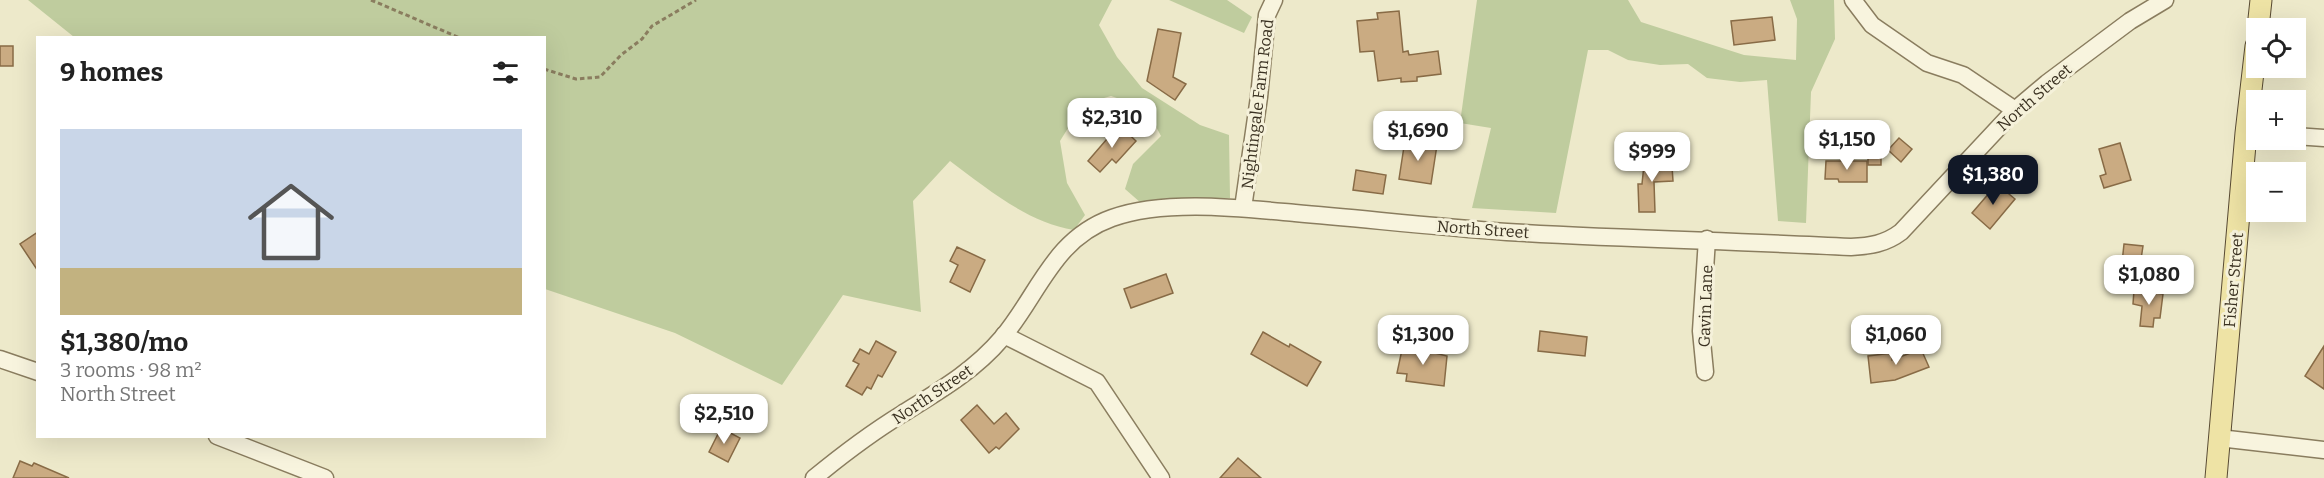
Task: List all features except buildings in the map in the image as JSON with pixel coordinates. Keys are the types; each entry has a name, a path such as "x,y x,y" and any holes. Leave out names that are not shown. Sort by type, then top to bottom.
{"main road":[{"path":"2259,18 2261,0"},
{"name":"Fisher Street","path":"2216,478 2249,150"}],"street":[{"name":"Nightingale Farm Road","path":"1243,208 1259,97 1267,15 1274,0"},
{"path":"1853,0 1872,24 1927,63 1963,75 2014,110"},
{"name":"North Street","path":"814,478 844,453 953,383 984,358 1004,335 1058,255 1073,239 1112,218 1148,210 1243,208 1508,232 1851,247 1874,246 1901,232 2014,110 2130,21 2165,0"},
{"path":"2306,137 2324,138"},
{"name":"Gavin Lane","path":"1705,372 1701,331 1707,239"},
{"path":"1004,335 1097,382 1161,478"},
{"path":"0,359 36,371"},
{"path":"222,438 325,478"},
{"path":"2220,438 2324,450"}],"path":[{"path":"371,0 455,36"},
{"path":"546,70 576,79 600,77 621,55 642,39 652,26 696,0"}],"green space":[{"path":"28,0 1112,0 1099,25 1117,57 1142,88 1200,125 1229,135 1230,198 1141,203 1125,189 1133,164 1161,136 1146,108 1111,96 1083,104 1060,141 1067,183 1085,215 1074,230 1056,226 1024,212 993,193 950,161 913,201 921,312 843,295 782,385 675,333 546,289 546,36 73,36"},
{"path":"1169,0 1227,0 1252,17 1244,33"},
{"path":"1477,0 1628,0 1641,22 1744,55 1796,60 1797,19 1790,0 1834,0 1835,39 1811,92 1806,223 1778,221 1767,80 1740,82 1707,78 1688,64 1660,65 1628,60 1608,50 1588,50 1556,213 1472,208 1491,128 1460,123"}]}
